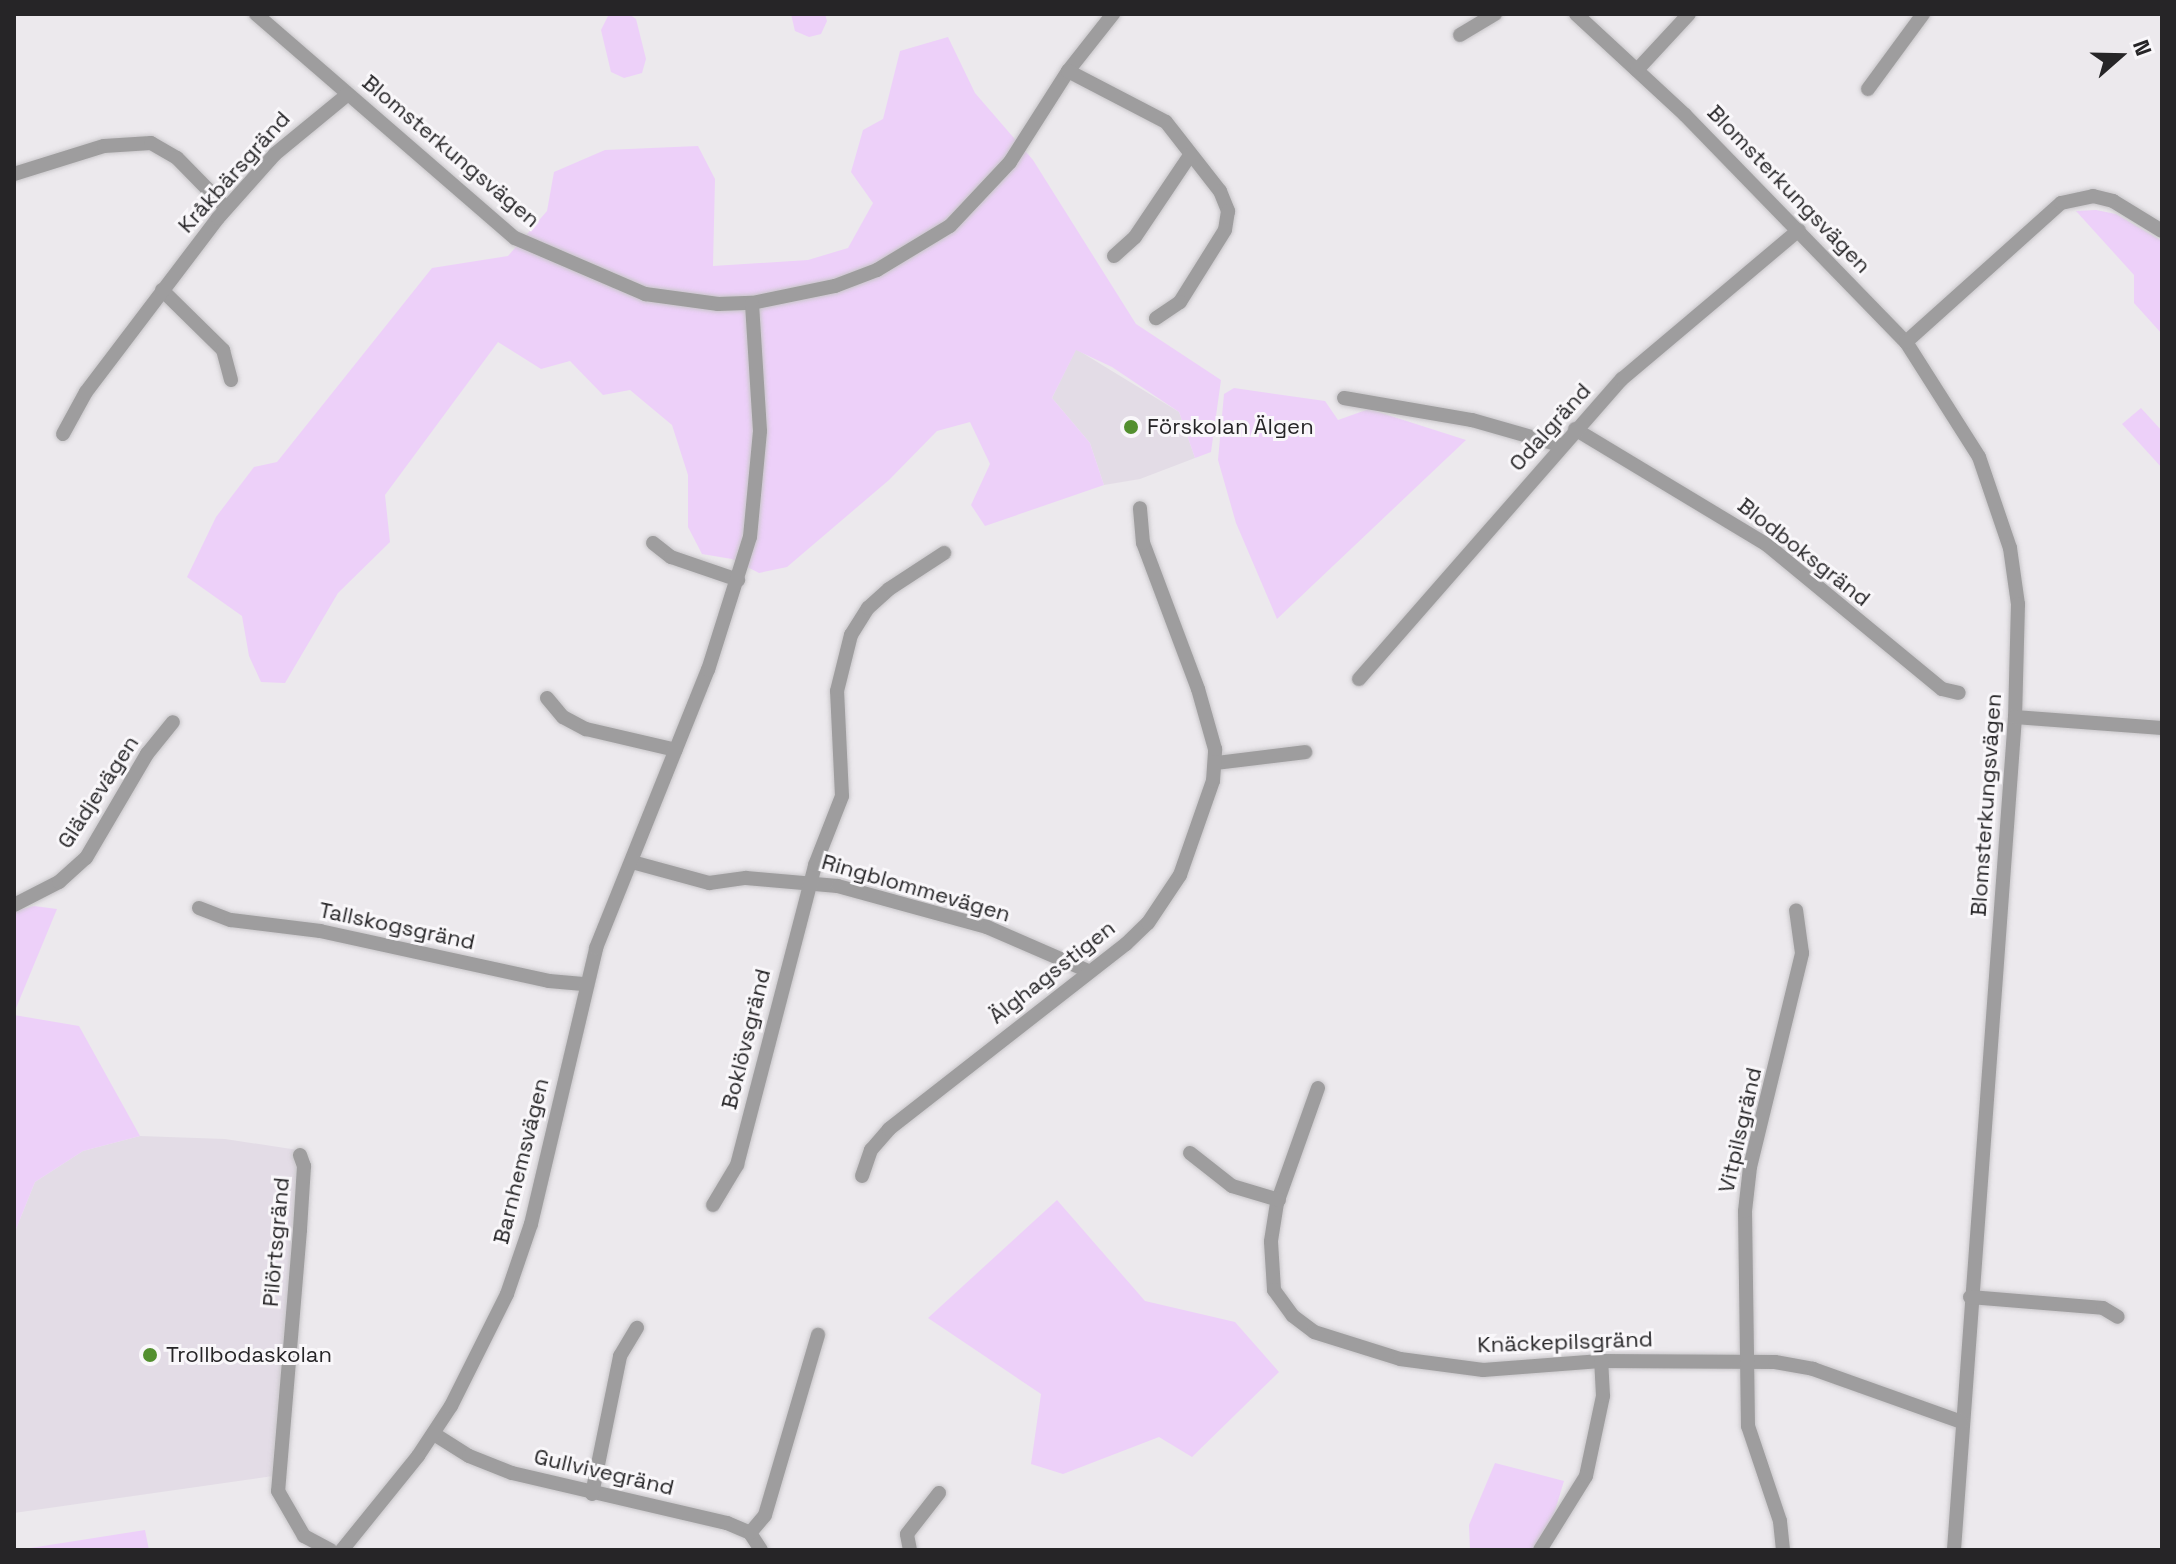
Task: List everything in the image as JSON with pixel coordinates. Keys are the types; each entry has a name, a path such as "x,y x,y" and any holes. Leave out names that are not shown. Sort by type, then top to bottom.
{"street":[{"name":"Blomsterkungsvägen","path":"256,14 515,238 645,294 682,303 752,303 835,286 877,270 950,226 1010,162 1068,71 1113,14"},
{"path":"1460,35 1495,14"},
{"name":"Blomsterkungsvägen","path":"1576,14 1799,230 1906,342 1953,410 1999,508 2018,604 2015,717 1970,1297 1954,1550"},
{"path":"1637,70 1689,14"},
{"path":"1868,89 1923,14"},
{"path":"1068,71 1166,122 1220,191 1229,219 1180,302 1156,318"},
{"name":"Kråkbärsgränd","path":"63,434 86,392 226,208 275,154 348,94"},
{"path":"14,174 104,146 151,143 177,158 226,208"},
{"path":"1114,256 1135,237 1190,155"},
{"path":"1906,342 2061,203 2093,196 2113,201 2162,231"},
{"name":"Odalgränd","path":"1359,679 1560,445 1622,379 1799,230"},
{"path":"162,290 223,350 231,380"},
{"name":"Barnhemsvägen","path":"342,1550 434,1434 507,1294 537,1201 586,984 676,750 738,580 750,537 758,471 752,303"},
{"path":"1344,398 1472,420 1560,445"},
{"name":"Blodboksgränd","path":"1575,429 1766,544 1942,689 1959,693"},
{"path":"1140,508 1143,543 1198,689 1216,763 1305,752"},
{"path":"653,543 671,557 738,580"},
{"name":"Boklövsgränd","path":"713,1205 737,1165 811,880 842,796 837,691 851,635 868,608 889,589 944,553"},
{"path":"547,698 563,717 586,729 676,750"},
{"path":"2015,717 2162,728"},
{"name":"Glädjevägen","path":"14,905 59,882 86,858 147,754 173,722"},
{"name":"Älghagsstigen","path":"862,1176 871,1150 889,1129 1126,944 1165,901 1190,849 1216,763"},
{"name":"Ringblommevägen","path":"632,862 709,883 811,880 987,927 1088,971"},
{"name":"Tallskogsgränd","path":"199,908 231,920 320,931 549,981 586,984"},
{"name":"Vitpilsgränd","path":"1783,1550 1780,1521 1748,1426 1745,1211 1750,1167 1802,953 1796,910"},
{"name":"Knäckepilsgränd","path":"1318,1088 1279,1200 1271,1242 1274,1290 1293,1316 1314,1332 1400,1359 1483,1370 1601,1361 1745,1362 1813,1369 1962,1422"},
{"path":"1190,1153 1232,1186 1279,1200"},
{"name":"Pilörtsgränd","path":"300,1155 300,1230 278,1491 304,1536 330,1550"},
{"path":"1970,1297 2103,1308 2118,1317"},
{"path":"592,1494 620,1356 637,1328"},
{"path":"761,1550 750,1533 765,1515 818,1335"},
{"path":"1540,1550 1586,1476 1603,1396 1601,1361"},
{"name":"Gullvivegränd","path":"434,1434 469,1456 512,1473 727,1523 750,1533"},
{"path":"910,1550 907,1534 939,1493"}],"shaded area":[{"path":"629,14 636,19 646,59 642,73 624,78 611,72 601,30 608,16"},
{"path":"791,14 825,14 827,21 821,34 809,37 795,31"},
{"path":"948,37 975,93 1033,160 1136,324 1221,380 1211,452 1195,458 1179,412 1112,367 1076,350 1052,398 1090,443 1104,485 985,526 971,505 990,464 970,422 937,431 889,480 787,567 759,573 732,559 702,554 688,527 688,475 672,425 630,390 603,395 570,361 541,369 498,342 385,495 390,542 338,593 285,683 261,682 249,656 242,616 187,577 216,517 254,467 277,462 432,268 508,256 547,211 554,172 605,150 698,146 715,179 713,266 808,260 848,248 873,203 851,172 863,130 883,119 900,51"},
{"path":"2096,210 2116,214 2162,241 2162,334 2134,303 2134,275 2076,211"},
{"name":"Förskolan Älgen","path":"1076,349 1179,412 1195,458 1140,479 1104,485 1090,443 1052,398"},
{"path":"1234,388 1325,401 1338,420 1369,409 1466,440 1277,619 1236,523 1218,460 1224,394"},
{"path":"2141,408 2162,431 2162,468 2122,424"},
{"path":"34,906 57,909 14,1013 14,911"},
{"path":"14,1015 79,1026 140,1136 83,1151 35,1182 14,1234"},
{"name":"Trollbodaskolan","path":"140,1136 225,1139 298,1150 280,1475 14,1513 14,1234 35,1182 83,1151"},
{"path":"1057,1200 1145,1301 1235,1322 1279,1372 1192,1457 1159,1437 1063,1474 1031,1464 1041,1394 928,1318"},
{"path":"1495,1463 1564,1481 1543,1550 1470,1550 1469,1525"},
{"path":"145,1530 149,1550 24,1550 24,1549"}],"place":[{"name":"Förskolan Älgen","path":"1131,427"},
{"name":"Trollbodaskolan","path":"150,1355"}]}
